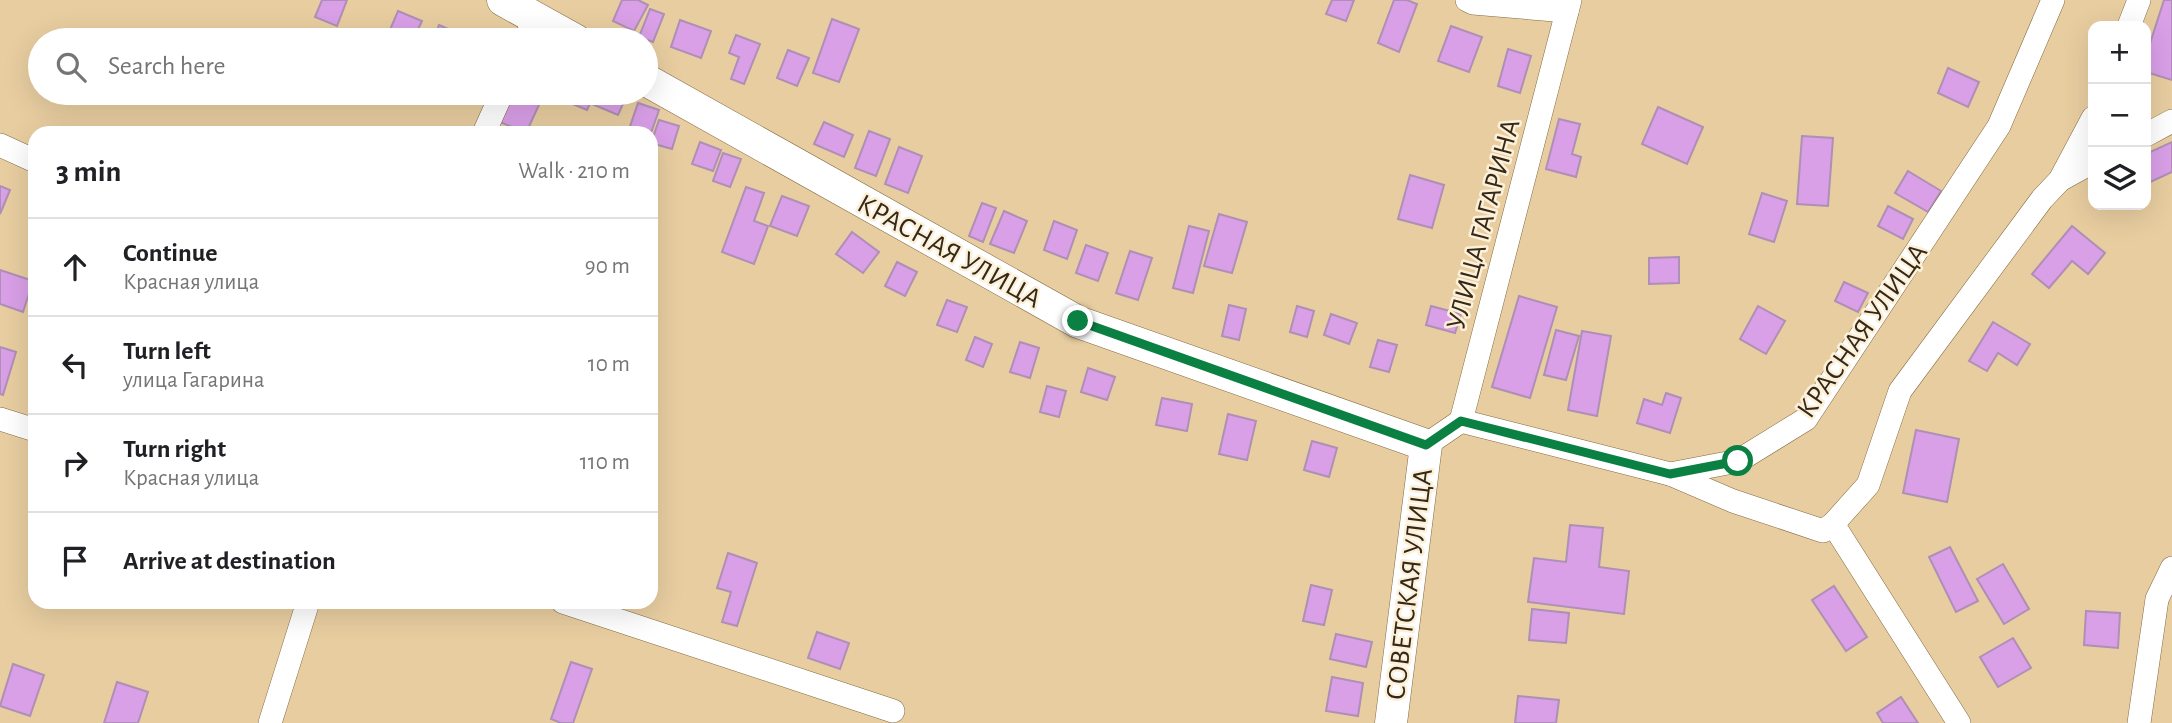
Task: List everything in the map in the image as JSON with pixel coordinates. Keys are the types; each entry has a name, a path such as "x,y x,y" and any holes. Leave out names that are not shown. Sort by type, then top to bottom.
{"main road":[{"path":"503,0 529,28"},
{"name":"КРАСНАЯ УЛИЦА","path":"658,87 1078,321 1426,445"},
{"name":"СОВЕТСКАЯ УЛИЦА","path":"1391,723 1426,445"}],"street":[{"path":"1466,0 1473,3 1569,6"},
{"name":"КРАСНАЯ УЛИЦА","path":"1461,421 1670,474 1738,461 1806,419 1999,127 2053,0"},
{"path":"2132,21 2139,0"},
{"name":"УЛИЦА ГАГАРИНА","path":"1461,421 1569,6"},
{"path":"488,126 497,105"},
{"path":"2151,132 2172,121"},
{"path":"1670,474 1733,500 1823,531 1833,524 1868,485 1900,391 2042,199 2060,180 2088,127"},
{"path":"0,145 28,158"},
{"path":"2060,180 2088,165"},
{"path":"0,419 28,428"},
{"path":"1426,445 1461,421"},
{"path":"1833,524 1959,723"},
{"path":"2139,723 2157,599 2172,568"},
{"path":"270,723 305,609"},
{"path":"584,609 893,712"}],"building":[{"path":"322,0 347,0 337,26 315,17"},
{"path":"622,0 638,0 648,5 636,28 628,28 613,21"},
{"path":"1332,0 1354,0 1346,21 1326,14"},
{"path":"1394,0 1407,0 1417,4 1399,52 1378,43"},
{"path":"2164,0 2172,0 2172,80 2151,74 2151,40"},
{"path":"650,9 664,14 658,29 643,28"},
{"path":"398,11 422,21 419,28 391,28"},
{"path":"832,19 859,29 839,82 813,73"},
{"path":"680,20 711,31 701,58 671,47"},
{"path":"1451,26 1482,37 1469,72 1438,61"},
{"path":"736,35 760,44 744,84 731,79 739,57 729,53"},
{"path":"1508,49 1531,56 1520,93 1498,86"},
{"path":"788,50 809,58 797,86 777,78"},
{"path":"1948,68 1979,82 1968,107 1938,93"},
{"path":"508,105 539,105 529,126 509,126 500,122"},
{"path":"575,105 589,105 587,110"},
{"path":"594,105 622,105 618,115"},
{"path":"637,105 659,110 653,126 630,126"},
{"path":"1658,107 1703,127 1687,164 1642,144"},
{"path":"1559,119 1580,124 1572,154 1581,157 1576,177 1546,169"},
{"path":"659,120 679,126 672,149 658,145"},
{"path":"824,122 853,135 844,157 814,144"},
{"path":"869,131 890,139 876,176 855,168"},
{"path":"1802,136 1833,138 1828,206 1797,204"},
{"path":"700,142 721,150 713,171 692,164"},
{"path":"2172,142 2172,172 2151,182 2151,152"},
{"path":"899,147 922,156 908,193 885,184"},
{"path":"723,153 741,159 730,187 713,181"},
{"path":"1908,171 1941,191 1928,212 1895,193"},
{"path":"1410,175 1444,185 1432,228 1398,219"},
{"path":"0,186 10,190 0,214"},
{"path":"746,187 764,193 754,221 768,226 754,264 722,252"},
{"path":"1762,193 1787,201 1774,242 1749,234"},
{"path":"782,196 809,206 797,236 770,226"},
{"path":"982,203 996,208 983,242 969,236"},
{"path":"1888,206 1913,219 1903,239 1878,226"},
{"path":"1004,211 1027,221 1014,253 990,244"},
{"path":"1219,214 1247,222 1232,273 1204,266"},
{"path":"1054,221 1077,230 1067,259 1044,250"},
{"path":"1189,226 1209,231 1193,293 1173,288"},
{"path":"2072,226 2105,253 2088,274 2072,261 2049,288 2032,274"},
{"path":"852,232 879,252 863,273 836,254"},
{"path":"1086,245 1108,253 1098,281 1076,273"},
{"path":"1130,251 1152,258 1138,300 1116,293"},
{"path":"1679,257 1679,283 1649,284 1649,258"},
{"path":"897,262 917,272 905,296 885,286"},
{"path":"0,270 28,279 28,296 23,312 0,304"},
{"path":"1844,282 1868,293 1858,312 1835,301"},
{"path":"1519,296 1557,307 1530,398 1492,387"},
{"path":"947,300 967,307 957,332 937,325"},
{"path":"1229,305 1246,309 1239,340 1222,336"},
{"path":"1297,306 1314,311 1307,337 1290,332"},
{"path":"1431,306 1461,314 1455,333 1426,325"},
{"path":"1758,306 1785,321 1766,354 1740,339"},
{"path":"1331,314 1357,323 1349,344 1324,335"},
{"path":"1993,322 2030,344 2017,365 1998,353 1987,371 1969,361"},
{"path":"1556,330 1579,336 1566,380 1544,375"},
{"path":"1582,331 1611,336 1597,416 1568,410"},
{"path":"975,337 992,344 983,367 966,360"},
{"path":"1378,340 1397,345 1389,372 1370,367"},
{"path":"1020,342 1039,348 1030,378 1010,372"},
{"path":"0,347 16,352 3,395 0,394"},
{"path":"1088,368 1115,377 1107,400 1081,392"},
{"path":"1047,386 1066,391 1059,417 1040,412"},
{"path":"1666,393 1681,398 1670,433 1637,423 1644,399 1662,405"},
{"path":"1162,398 1192,404 1187,431 1156,425"},
{"path":"1228,414 1256,421 1247,460 1219,454"},
{"path":"1916,430 1959,439 1947,502 1903,493"},
{"path":"1312,441 1337,448 1329,477 1304,470"},
{"path":"1570,525 1603,528 1599,567 1629,571 1624,614 1528,602 1534,558 1566,562"},
{"path":"1950,547 1978,601 1956,612 1929,557"},
{"path":"728,553 757,563 737,626 722,622 731,592 717,588"},
{"path":"2003,564 2029,609 2004,624 1977,579"},
{"path":"1311,585 1332,590 1324,625 1303,621"},
{"path":"1834,586 1867,637 1846,651 1812,600"},
{"path":"1532,609 1569,613 1566,643 1529,640"},
{"path":"2086,611 2120,613 2118,648 2084,645"},
{"path":"817,632 849,643 840,669 808,658"},
{"path":"1336,634 1372,642 1366,667 1330,659"},
{"path":"2013,638 2031,668 1998,687 1980,657"},
{"path":"571,662 592,669 573,723 561,723 551,719"},
{"path":"13,664 44,675 30,716 0,706"},
{"path":"1332,677 1363,683 1358,716 1326,711"},
{"path":"117,682 148,692 138,723 104,723"},
{"path":"1518,696 1559,700 1556,723 1515,723"},
{"path":"1901,697 1918,723 1883,723 1877,713"}],"route":[{"path":"1078,321 1426,445 1461,421 1670,474 1738,461"}]}
